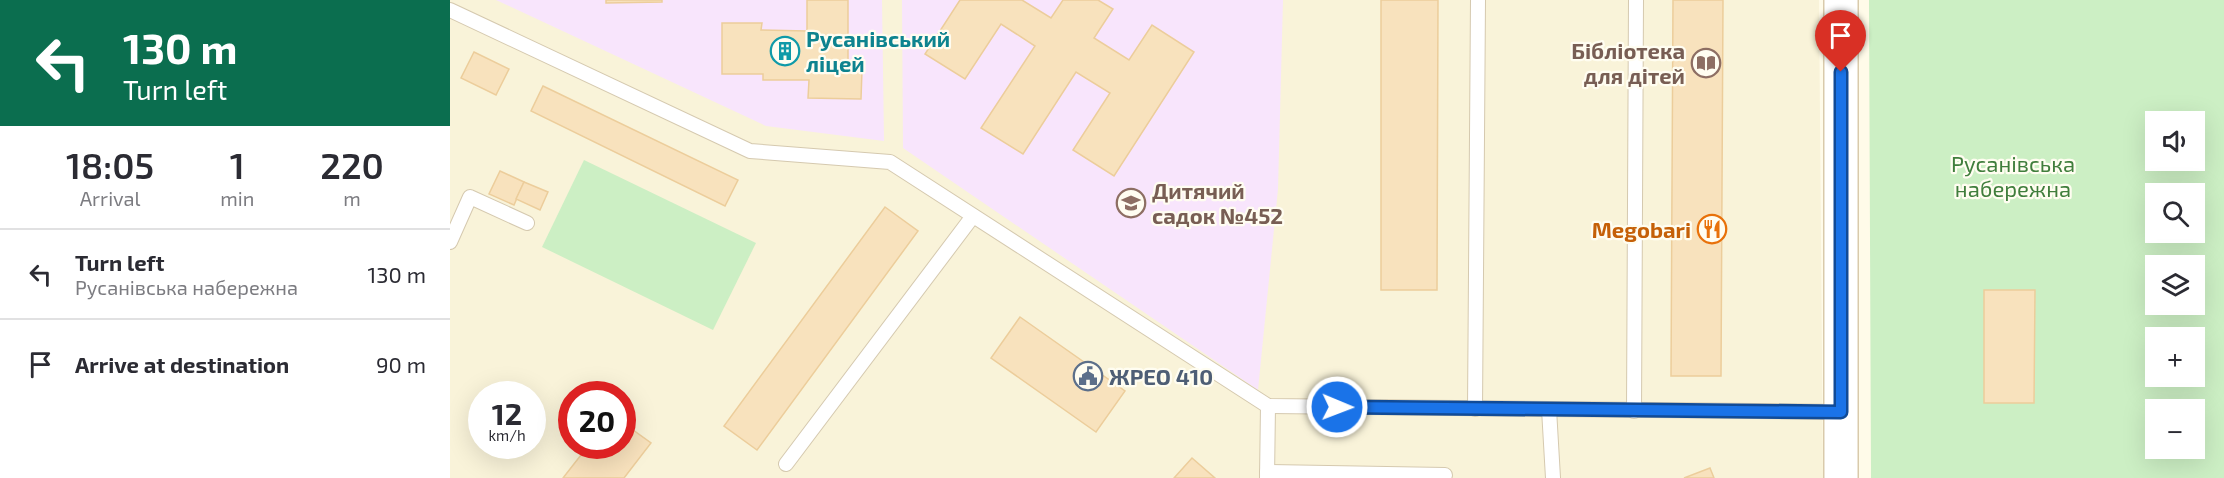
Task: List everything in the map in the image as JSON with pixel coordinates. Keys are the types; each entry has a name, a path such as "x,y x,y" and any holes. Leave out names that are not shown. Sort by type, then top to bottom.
{"main road":[{"path":"1841,0 1841,478"}],"lane":[{"path":"1475,408 1478,0"},
{"path":"1634,411 1636,0"},
{"path":"450,10 750,151 890,162 1268,406 1841,412"},
{"path":"450,242 470,198 527,223"},
{"path":"786,464 973,216"},
{"path":"1268,406 1267,475 1445,475"},
{"path":"1549,409 1553,478"}],"shaded area":[{"path":"450,0 1819,0 1823,478 450,478"},
{"path":"496,0 882,0 884,141 766,126"},
{"name":"Дитячий садок №452","path":"902,0 1283,0 1278,189 1258,390 903,148"}],"green space":[{"name":"Русанівська набережна","path":"1869,0 2224,0 2224,478 1871,478"},
{"path":"584,160 756,243 713,330 542,247"}],"building":[{"path":"606,0 662,0 662,2 606,3"},
{"name":"Русанівський ліцей","path":"807,0 848,0 848,70 862,70 861,99 808,98 809,80 763,80 763,74 722,74 722,23 762,23 761,30 807,31"},
{"path":"960,0 1022,0 1051,18 1063,0 1098,0 1113,9 1094,38 1129,60 1152,25 1194,52 1114,176 1073,150 1110,93 1076,72 1023,154 981,128 1035,46 1001,24 965,79 925,54"},
{"path":"1381,0 1438,0 1437,290 1381,290"},
{"path":"1673,0 1723,0 1721,376 1671,376"},
{"path":"474,52 509,69 496,95 461,78"},
{"path":"543,86 738,180 725,206 531,111"},
{"path":"500,171 524,182 514,205 489,194"},
{"path":"524,182 548,192 540,210 516,199"},
{"path":"885,207 918,231 757,450 724,426"},
{"path":"1984,290 2035,290 2034,403 1984,403"},
{"path":"1020,317 1125,391 1096,432 991,358"},
{"path":"636,432 651,443 624,478 563,478 578,459 636,459"},
{"path":"1192,458 1215,478 1174,478"},
{"path":"1710,468 1714,478 1684,478"}],"place":[{"name":"Русанівський ліцей","path":"785,51"},
{"name":"Бібліотека для дітей","path":"1706,63"},
{"name":"Дитячий садок №452","path":"1131,203"},
{"name":"Megobari","path":"1712,229"},
{"name":"ЖРЕО 410","path":"1088,376"}],"route":[{"path":"1337,407 1841,412 1841,72"}]}
